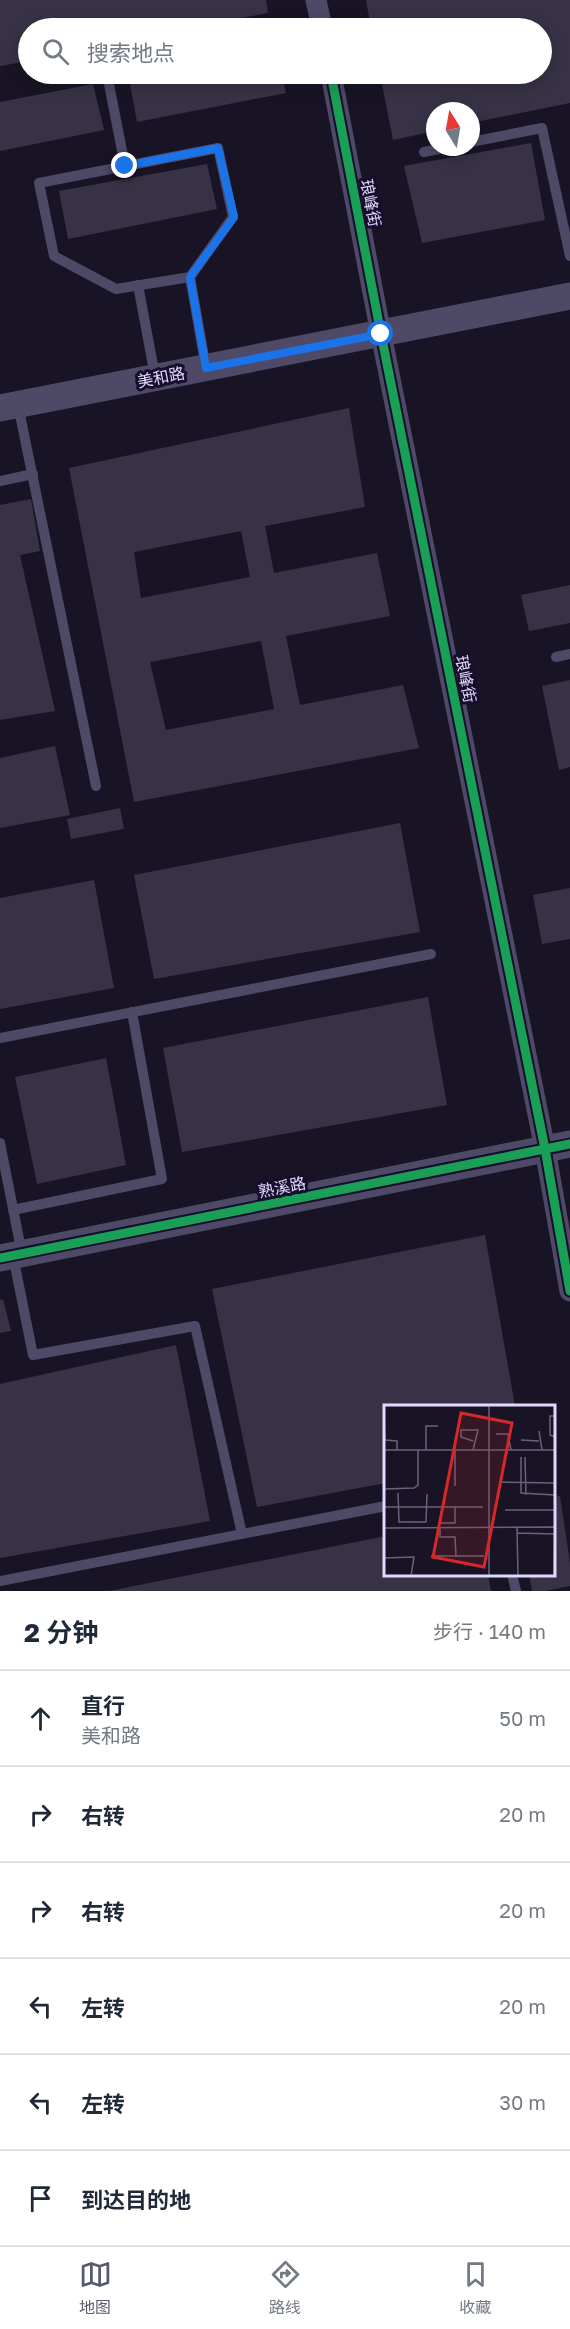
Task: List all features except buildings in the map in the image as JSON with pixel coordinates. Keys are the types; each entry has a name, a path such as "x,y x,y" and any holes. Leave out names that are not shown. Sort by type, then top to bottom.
{"street":[{"path":"316,0 320,18"},
{"name":"琅峰街","path":"333,84 381,334 558,1147 570,1292"},
{"name":"美和路","path":"9,406 570,296"},
{"name":"熟溪路","path":"12,1256 558,1147"}],"lane":[{"path":"109,84 125,166"},
{"path":"480,140 542,128 570,256"},
{"path":"218,148 234,217 190,277 116,289 54,256 39,183 125,166 218,148"},
{"path":"190,277 206,368"},
{"path":"138,285 156,378"},
{"path":"9,406 33,474 96,786"},
{"path":"0,481 33,474"},
{"path":"556,657 570,654"},
{"path":"0,1038 431,954"},
{"path":"13,1210 162,1179 132,1012"},
{"path":"0,1143 13,1210 12,1256 33,1355 195,1326 242,1534"},
{"path":"0,1581 384,1506"},
{"path":"512,1576 516,1591"}],"cycle path":[{"path":"333,84 545,1149 570,1291"},
{"path":"0,1258 570,1144"}],"route":[{"path":"125,166 218,148 234,217 190,277 206,368 381,334"}]}
